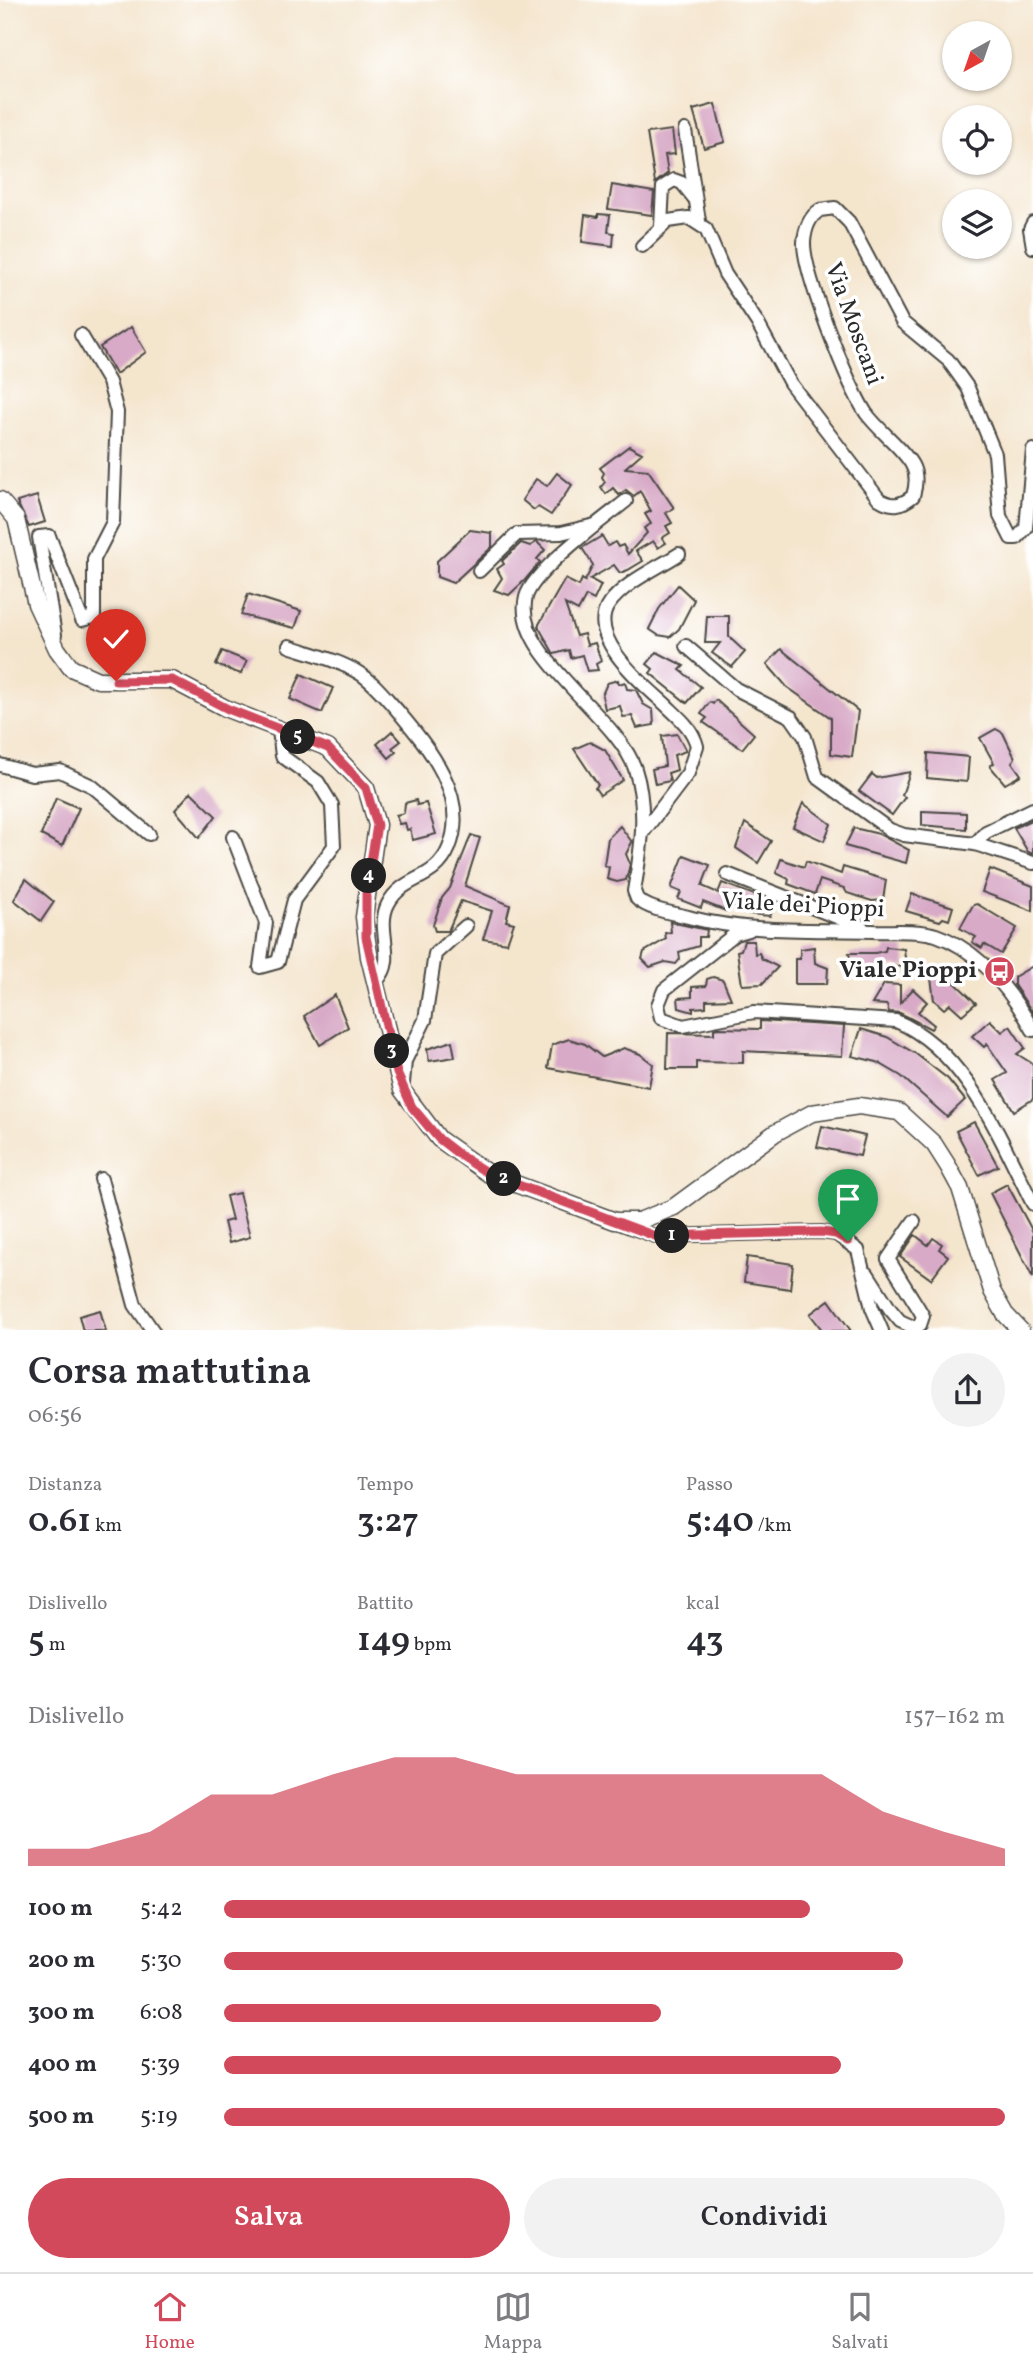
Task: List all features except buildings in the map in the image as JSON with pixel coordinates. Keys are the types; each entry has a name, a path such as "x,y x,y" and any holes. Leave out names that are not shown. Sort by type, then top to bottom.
{"street":[{"path":"642,246 661,226 679,219 699,221 685,130"},
{"path":"661,226 663,187 674,180 682,183 695,200"},
{"name":"Via Moscani","path":"699,221 706,229 725,274 757,321 790,383 879,499 889,505 907,501 913,496 916,479 912,465 877,429 847,380 804,247 809,223 820,210 835,208 849,222 902,321 948,360 968,388 995,454 1000,516 1011,538 1017,538 1026,528 1033,450"},
{"path":"1033,223 1030,229 1033,247"},
{"path":"57,649 39,537 49,536 82,620 94,617 94,559 113,522 117,412 109,382 81,335"},
{"path":"0,500 16,519 36,604 57,649 71,668 82,675 116,681 172,680 205,699 328,748 358,777 372,799 377,825 365,916 369,957 377,979 402,1090 439,1139 480,1168 655,1236 821,1232 836,1234 858,1250 865,1270 872,1308 882,1330"},
{"name":"Viale dei Pioppi","path":"626,501 540,575 526,597 527,624 546,657 583,697 628,754 635,770 644,831 635,891 637,899 650,906 717,924 755,929 935,934 964,950 990,970 1017,1002 1033,1030"},
{"name":"Viale dei Pioppi","path":"479,570 517,534 561,533 595,525"},
{"path":"644,831 688,773 697,746 687,725 615,652 606,635 604,617 605,610 619,594 678,554"},
{"path":"289,646 345,665 371,681 424,742 446,779 452,801 453,836 439,866 398,889 387,906 382,924 387,960 384,972 377,979"},
{"path":"686,646 736,689 791,717 805,737 817,777 884,826 904,835 975,844 1033,863"},
{"path":"233,837 266,923 260,967 278,962 294,900 334,846 332,804 318,782 282,756 279,730"},
{"path":"0,765 32,774 60,771 71,776 92,786 149,834"},
{"path":"975,844 986,832 1033,808"},
{"path":"727,873 872,931"},
{"path":"402,1090 405,1061 425,1020 435,954 466,926"},
{"path":"755,929 735,934 671,983 659,996 658,1011 661,1018 683,1027 736,1014 767,1013 883,1020 914,1029 969,1084 1033,1205"},
{"path":"615,1221 639,1221 674,1208 775,1132 812,1113 859,1106 899,1112 934,1144 948,1166 960,1188 992,1291 1005,1314 1020,1330"},
{"path":"101,1180 135,1304 152,1330"},
{"path":"865,1270 900,1321 913,1327 920,1325 923,1317 888,1259 914,1221"}],"place":[{"name":"Viale Pioppi","path":"1000,971"}],"route":[{"path":"116,681 166,679 180,683 205,699 328,748 366,788 372,799 377,825 366,892 366,937 397,1073 402,1090 412,1107 439,1139 461,1156 489,1174 655,1236 821,1232 836,1234 848,1241"}]}
